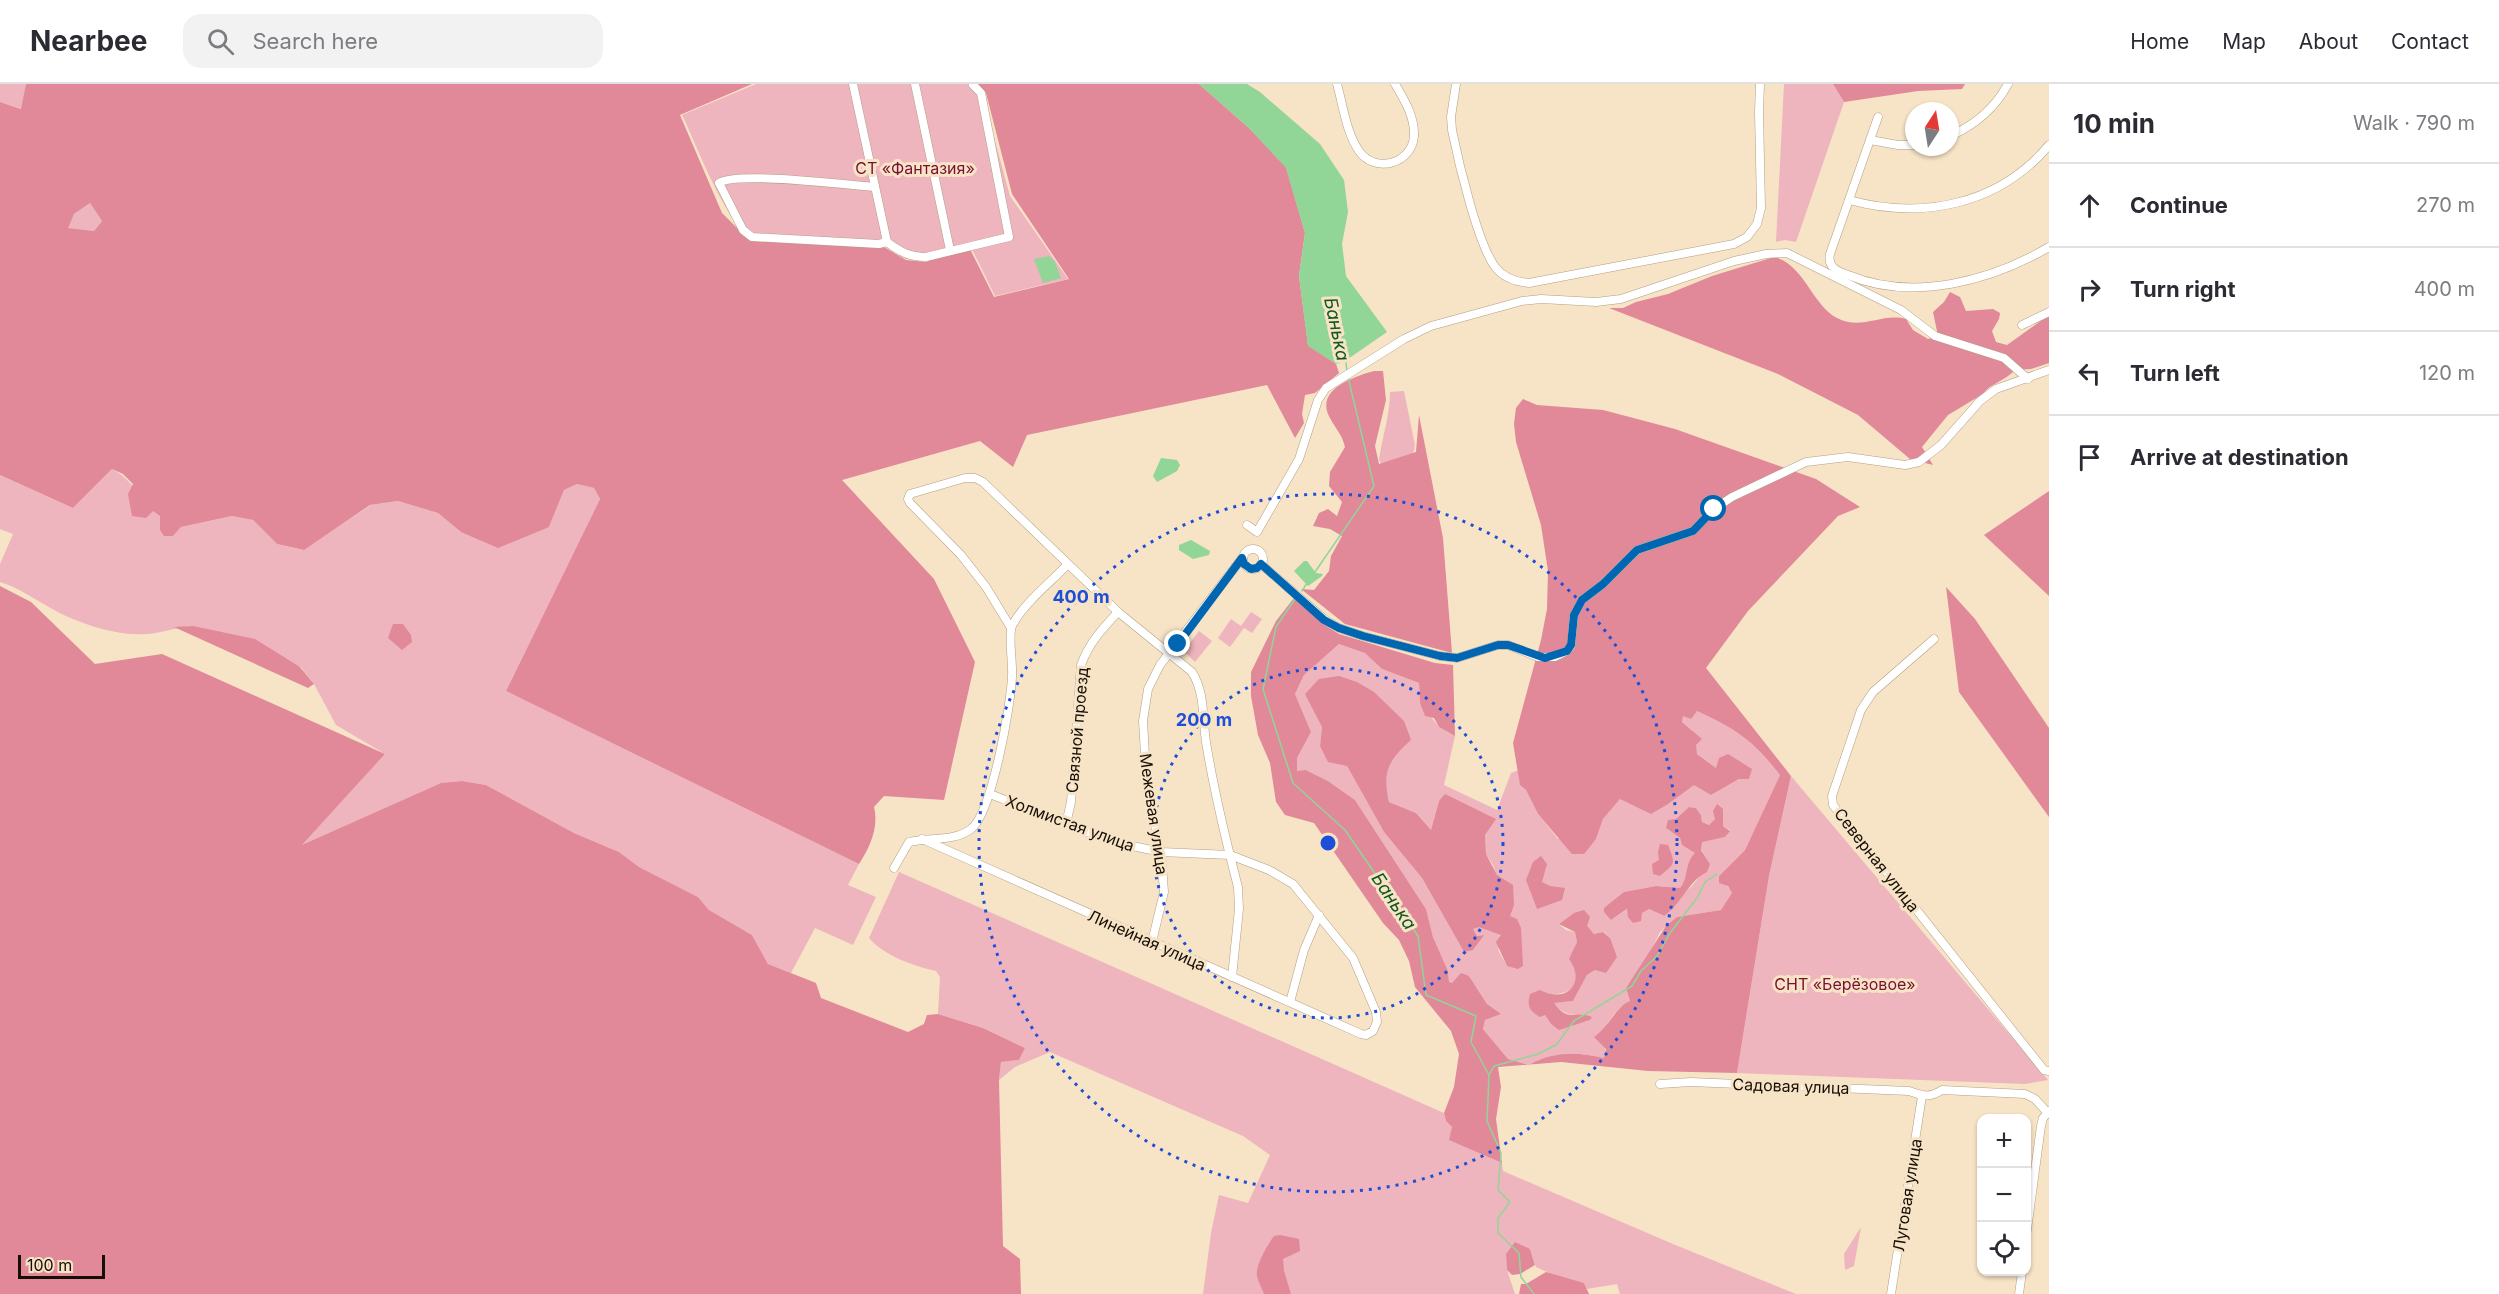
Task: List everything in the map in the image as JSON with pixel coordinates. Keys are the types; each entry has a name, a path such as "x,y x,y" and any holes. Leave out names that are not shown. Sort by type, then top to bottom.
{"street":[{"path":"854,84 887,242 898,250 915,257 1007,239 1010,234 981,93 973,85"},
{"path":"915,84 950,250"},
{"path":"1337,84 1352,138 1359,150 1370,160 1384,164 1399,160 1406,154 1414,136 1413,121 1395,84"},
{"path":"1455,84 1451,117 1452,130 1485,249 1497,270 1518,282 1529,283 1734,244 1747,237 1757,224 1761,208 1760,84"},
{"path":"1959,131 1981,118 1998,102 2008,84"},
{"path":"1878,117 1830,254 1829,263 1838,271 1884,287 1908,288 1985,277 2011,267 2049,247"},
{"path":"1870,140 1905,146"},
{"path":"1849,200 1905,210 1936,208 1972,199 2024,170 2049,145"},
{"path":"875,187 749,178 727,179 719,183 743,230 752,237 887,242"},
{"path":"1247,525 1257,532 1299,459 1318,400 1326,388 1404,339 1431,326 1522,301 1541,299 1596,302 1620,299 1734,261 1766,254 1787,253 1901,310 1935,336 2004,358 2028,379"},
{"path":"2022,325 2049,312"},
{"path":"1261,564 1324,620 1363,636 1440,656 1457,658 1498,645 1508,645 1538,657 1555,657 1567,651 1571,645 1574,615 1582,600 1637,550 1693,531 1714,509 1732,497 1806,462 1848,457 1905,465 1919,462 1941,445 1980,401 1996,389 2049,370"},
{"path":"894,868 909,842 957,836 972,828 990,794 1011,691 1011,628 986,586 961,555 910,503 908,496 918,490 965,478 975,478 982,482 1118,612 1192,672 1197,681 1206,747 1238,887 1239,909 1232,977"},
{"path":"1256,549 1262,556 1261,564 1251,569 1244,564 1242,558 1248,550 1256,549"},
{"name":"Межевая улица","path":"1152,942 1164,892 1161,852 1150,804 1143,722 1148,689 1160,665 1170,655 1242,558"},
{"path":"1011,628 1067,565"},
{"name":"Связной проезд","path":"1066,824 1071,802 1081,665 1095,636 1118,612"},
{"name":"Северная улица","path":"1934,639 1873,692 1861,710 1832,796 1833,805 2044,1070 2049,1071"},
{"name":"Холмистая улица","path":"990,794 1113,842 1161,852 1230,855 1269,870 1293,884 1353,958 1376,1012 1377,1022 1373,1032"},
{"name":"Линейная улица","path":"922,839 1361,1034 1366,1035 1373,1032"},
{"path":"1290,1002 1304,950 1319,915"},
{"name":"Садовая улица","path":"1660,1084 1692,1082 1910,1091 1922,1096"},
{"path":"1922,1096 1932,1097 1942,1090 2025,1094 2035,1099 2048,1112 2041,1126 2028,1222"},
{"name":"Луговая улица","path":"1891,1294 1922,1096"},
{"path":"2019,1294 2021,1276"}],"green space":[{"path":"0,84 26,84 22,109 0,102"},
{"name":"СТ «Фантазия»","path":"756,84 977,84 982,93 1010,196 1068,279 995,296 971,247 924,259 906,259 885,247 750,238 739,227 720,197 682,115"},
{"path":"1784,84 1833,84 1844,102 1796,242 1785,240 1776,242"},
{"path":"90,203 102,221 94,231 67,228 74,214"},
{"path":"1404,391 1415,445 1409,474 1390,478 1379,460 1380,452 1389,409 1390,392"},
{"path":"112,469 126,479 160,516 160,530 173,536 181,527 232,516 253,520 277,544 303,550 371,505 398,501 438,513 461,532 549,527 564,490 577,484 594,488 600,499 506,691 859,864 848,885 876,897 853,945 815,928 791,973 768,964 752,935 709,910 698,897 639,867 619,852 574,833 486,785 462,781 441,783 301,846 385,754 336,725 314,684 301,667 193,626 137,634 95,627 66,616 0,582 0,564 13,534 0,529 0,475 73,508"},
{"path":"1251,612 1262,619 1252,633 1244,628 1230,647 1218,638 1231,619 1241,626"},
{"path":"1199,631 1212,641 1195,662 1184,651"},
{"path":"1339,644 1366,653 1382,669 1419,683 1420,703 1439,727 1455,736 1444,785 1497,810 1511,773 1519,770 1520,785 1526,790 1538,814 1558,839 1596,839 1603,819 1620,799 1668,804 1694,784 1711,795 1739,779 1716,768 1697,754 1692,730 1682,722 1683,716 1697,711 1743,737 1761,752 1780,775 1745,850 1719,876 1733,893 1721,910 1677,917 1660,932 1649,954 1626,988 1630,1001 1619,1008 1607,1025 1604,1058 1566,1054 1547,1057 1529,1065 1508,1059 1483,1029 1485,1020 1500,1014 1487,1004 1469,976 1452,984 1449,982 1448,971 1433,937 1426,909 1355,800 1328,781 1306,770 1297,772 1297,758 1311,732 1295,694 1304,675","holes":["1388,709 1404,721 1384,779 1389,802 1416,813 1431,830 1439,801 1478,811 1495,819 1485,835 1486,854 1493,865 1510,916 1507,966 1498,950 1502,935 1479,926 1473,929 1477,936 1483,935 1464,952 1422,878 1384,832 1347,766 1320,746 1322,727 1315,711","1689,807 1696,808 1701,815 1702,822 1709,825 1715,819 1722,817 1723,826 1730,830 1725,837 1702,841 1701,849 1710,864 1684,892 1676,905 1663,916 1649,909 1628,917 1628,909 1611,920 1624,892 1656,886 1680,888 1683,884 1692,857 1696,853 1682,845 1680,838 1667,829","1574,913 1594,934 1604,932 1610,938 1595,970 1587,975 1573,1001 1553,1003 1560,1010 1574,1015 1584,1014 1590,1020 1571,1025 1551,1024 1545,1015 1549,995 1572,989 1575,983 1573,960 1577,942 1575,932 1566,930 1559,924"]},
{"name":"СНТ «Берёзовое»","path":"1791,776 2048,1080 2025,1084 1737,1073 1769,876"},
{"path":"899,872 1444,1113 1446,1121 1452,1127 1450,1140 1502,1163 1503,1171 1796,1294 1620,1294 1617,1284 1587,1289 1584,1283 1556,1276 1536,1267 1530,1249 1506,1254 1507,1270 1515,1294 1203,1294 1211,1233 1219,1195 1248,1203 1270,1155 1243,1136 1050,1052 1015,1067 999,1080 1001,1062 1019,1060 1025,1048 983,1028 938,1014 940,977 936,971 891,955 869,938"},
{"path":"1861,1227 1854,1266 1845,1270 1844,1254"}],"shaded area":[{"path":"26,84 752,84 680,115 722,213 749,240 884,247 906,260 926,262 942,254 970,249 994,297 1069,279 1012,194 986,93 978,84 1199,84 1249,128 1286,167 1305,233 1299,276 1308,345 1336,364 1339,373 1315,393 1305,395 1302,414 1304,423 1295,438 1267,385 1027,435 1013,467 980,441 842,480 934,579 975,662 944,800 884,796 874,807 875,822 872,837 859,864 506,691 600,499 594,488 577,484 564,490 549,527 498,548 461,532 438,513 398,501 370,505 304,550 277,544 253,520 232,516 181,527 173,536 164,536 160,530 160,516 153,511 146,518 132,516 128,494 133,484 123,474 112,469 73,508 0,475 0,102 21,109","holes":["90,203 102,221 94,231 68,228 74,214"]},
{"path":"1833,84 1965,84 1962,89 1918,91 1844,102"},
{"path":"1774,257 1793,268 1828,312 1837,318 1855,323 1897,317 1906,319 1913,330 1928,339 1938,336 1933,312 1944,302 1950,292 1960,297 1966,311 1993,309 2000,313 1992,331 1996,342 2007,345 2049,315 2049,363 2031,369 2015,370 1983,394 1948,415 1922,447 1933,465 1910,459 1858,415 1778,374 1609,308 1623,308 1636,302 1668,294 1712,276"},
{"path":"1374,371 1383,371 1386,400 1375,446 1379,464 1416,452 1419,415 1443,538 1452,653 1345,624 1301,589 1314,590 1329,571 1331,556 1342,536 1330,529 1313,526 1319,513 1328,509 1337,516 1342,502 1329,486 1330,472 1345,447 1326,408 1327,400 1338,386"},
{"path":"1523,399 1537,405 1603,410 1675,429 1816,479 1860,507 1838,516 1748,611 1706,668 1791,776 1769,876 1737,1073 1648,1071 1561,1062 1530,1064 1547,1057 1566,1054 1604,1058 1606,1049 1594,1037 1625,1003 1630,1001 1626,988 1666,926 1677,917 1721,910 1732,893 1728,886 1719,883 1719,876 1745,850 1780,775 1761,752 1743,737 1697,711 1691,719 1683,716 1682,722 1702,739 1696,745 1697,754 1716,768 1719,758 1728,754 1752,769 1749,779 1739,779 1711,795 1694,785 1651,814 1620,799 1603,819 1596,839 1584,854 1572,854 1538,814 1526,790 1520,785 1513,743 1541,640 1547,609 1548,571 1541,525 1516,442 1514,424 1516,408"},
{"path":"2049,491 2049,596 1984,535"},
{"path":"0,586 31,602 95,664 162,654 385,754 302,845 441,783 462,781 486,785 574,833 619,852 639,867 698,897 709,910 752,935 768,964 816,983 821,998 908,1032 924,1024 927,1015 938,1014 983,1028 1025,1048 1019,1060 1001,1062 999,1080 1003,1246 1020,1259 1021,1294 0,1294"},
{"path":"1946,587 1975,619 2049,728 2049,817 1959,692"},
{"path":"1294,598 1323,624 1339,634 1435,663 1453,665 1455,736 1439,727 1434,718 1425,716 1420,703 1419,683 1382,669 1365,653 1339,644 1304,675 1295,694 1311,732 1297,758 1297,771 1306,770 1328,781 1355,800 1426,909 1433,937 1448,971 1449,982 1452,983 1461,973 1469,976 1487,1004 1501,1014 1485,1020 1483,1029 1508,1059 1528,1065 1498,1067 1501,1087 1496,1119 1502,1163 1449,1140 1452,1127 1446,1121 1444,1113 1454,1087 1459,1054 1451,1031 1415,987 1409,961 1399,940 1383,923 1314,823 1285,815 1276,802 1270,763 1258,735 1251,696 1251,672 1276,621"},
{"path":"393,624 403,624 411,635 412,642 402,650 388,638"},
{"path":"193,626 255,639 300,667 314,684 308,688 174,627"},
{"path":"1339,676 1357,682 1374,692 1404,721 1411,740 1397,754 1389,767 1386,782 1389,802 1416,813 1431,830 1439,801 1445,794 1496,819 1485,835 1486,854 1497,875 1513,885 1514,905 1510,916 1517,919 1521,928 1523,966 1518,969 1507,966 1496,942 1501,935 1479,927 1473,929 1477,936 1484,935 1473,950 1464,952 1422,878 1384,832 1347,766 1328,762 1320,746 1322,727 1305,694 1319,679"},
{"path":"1717,804 1723,809 1723,826 1730,831 1725,837 1702,842 1701,850 1710,864 1707,872 1694,882 1664,916 1649,909 1642,913 1641,921 1633,923 1628,917 1627,909 1611,920 1604,912 1604,908 1624,892 1656,886 1680,888 1689,862 1695,853 1682,845 1680,838 1666,828 1668,820 1676,819 1689,807 1696,808 1701,815 1702,822 1709,825 1715,819 1713,811"},
{"path":"1660,844 1668,845 1673,863 1660,876 1653,874 1652,864 1659,860"},
{"path":"1541,856 1547,864 1542,882 1550,886 1565,888 1562,900 1537,909 1526,880 1533,862"},
{"path":"1584,910 1590,917 1587,926 1594,934 1603,932 1610,938 1617,957 1606,973 1595,970 1587,975 1573,1001 1554,1003 1568,1015 1580,1014 1592,1017 1590,1020 1559,1030 1545,1015 1540,1017 1533,1013 1529,1005 1529,998 1530,994 1540,990 1558,995 1571,989 1576,976 1569,959 1577,942 1575,932 1559,924 1574,913"},
{"path":"1274,1236 1299,1239 1300,1251 1283,1259 1291,1294 1264,1294 1257,1276 1258,1267 1271,1240"},
{"path":"1515,1242 1530,1249 1535,1265 1520,1274 1512,1275 1507,1270 1506,1254"},
{"path":"1546,1272 1584,1283 1589,1294 1519,1294 1521,1284 1526,1284"}],"water":[{"path":"1199,84 1247,84 1260,92 1320,144 1344,180 1348,212 1342,244 1346,276 1387,332 1345,361 1336,364 1308,346 1299,276 1305,233 1286,168 1249,128"},
{"path":"1049,256 1055,262 1061,278 1043,283 1034,259"},
{"path":"1161,458 1177,460 1180,465 1177,471 1157,482 1153,476"},
{"path":"1191,540 1210,551 1209,555 1193,559 1179,550 1179,545"},
{"path":"1304,561 1307,561 1316,573 1323,574 1308,586 1294,571"}],"waterway":[{"name":"Банька","path":"1346,362 1347,372"},
{"name":"Банька","path":"1315,572 1374,486 1348,377"},
{"name":"Банька","path":"1302,591 1307,583"},
{"name":"Банька","path":"1295,599 1276,627 1263,689 1293,783 1345,830 1418,936 1426,995 1476,1016 1471,1042 1489,1075 1487,1121 1501,1153 1498,1190 1510,1202 1498,1218 1498,1233 1519,1253 1521,1277 1534,1294"},
{"path":"1489,1075 1494,1066 1538,1054 1556,1045 1574,1021 1632,986 1641,971 1657,956 1670,933 1697,898 1705,882 1717,874"}],"route":[{"path":"1178,644 1242,558 1244,564 1251,569 1261,564 1302,598 1324,620 1363,636 1405,648 1457,658 1498,645 1518,648 1538,657 1555,657 1567,651 1571,645 1574,615 1582,600 1603,584 1637,550 1660,541 1679,538 1693,531 1714,509"}]}
